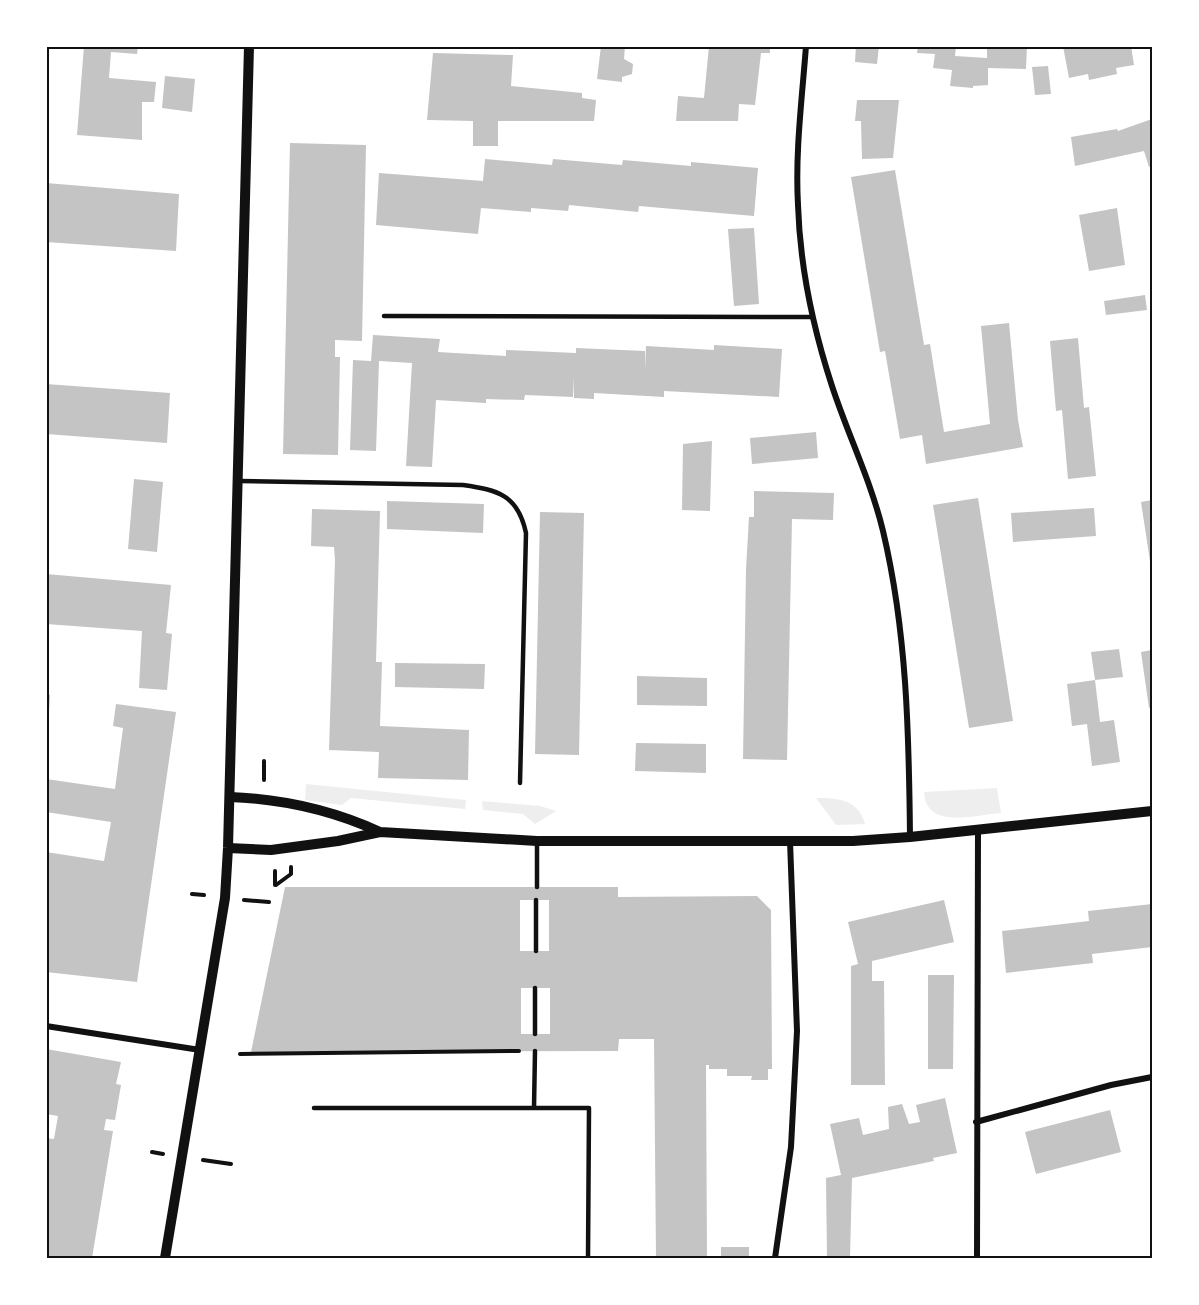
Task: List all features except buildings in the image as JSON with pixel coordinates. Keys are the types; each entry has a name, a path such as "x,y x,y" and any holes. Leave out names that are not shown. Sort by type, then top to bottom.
{"street":[{"path":"165,1258 225,898 230,797 249,46"},
{"path":"806,46 797,164 800,242 813,317 832,387 871,487 892,576 908,724 910,837"},
{"path":"230,797 264,798 341,814 380,832"},
{"path":"228,848 272,850 338,841 380,832 537,841 790,841 910,837 1152,811"},
{"path":"977,1258 978,830"},
{"path":"775,1258 790,1147 797,1031 790,841"},
{"path":"46,1026 201,1050"},
{"path":"976,1122 1111,1085 1152,1077"}],"lane":[{"path":"384,316 813,317"},
{"path":"238,481 463,485 489,489 505,496 514,505 522,516 526,533 520,783"},
{"path":"537,841 537,887"},
{"path":"536,900 536,951"},
{"path":"535,1034 536,988"},
{"path":"534,1108 535,1051"},
{"path":"314,1108 589,1108 588,1258"}],"path":[{"path":"275,870 275,885 291,874 291,865"},
{"path":"240,1054 535,1051"}],"shaded area":[{"path":"306,784 466,800 465,809 351,798 342,805 305,800"},
{"path":"997,788 1001,813 953,818 933,812 927,804 924,792"},
{"path":"816,798 839,800 852,805 862,816 865,824 836,825"},
{"path":"482,801 540,806 556,811 535,824 523,814 483,810"}]}
